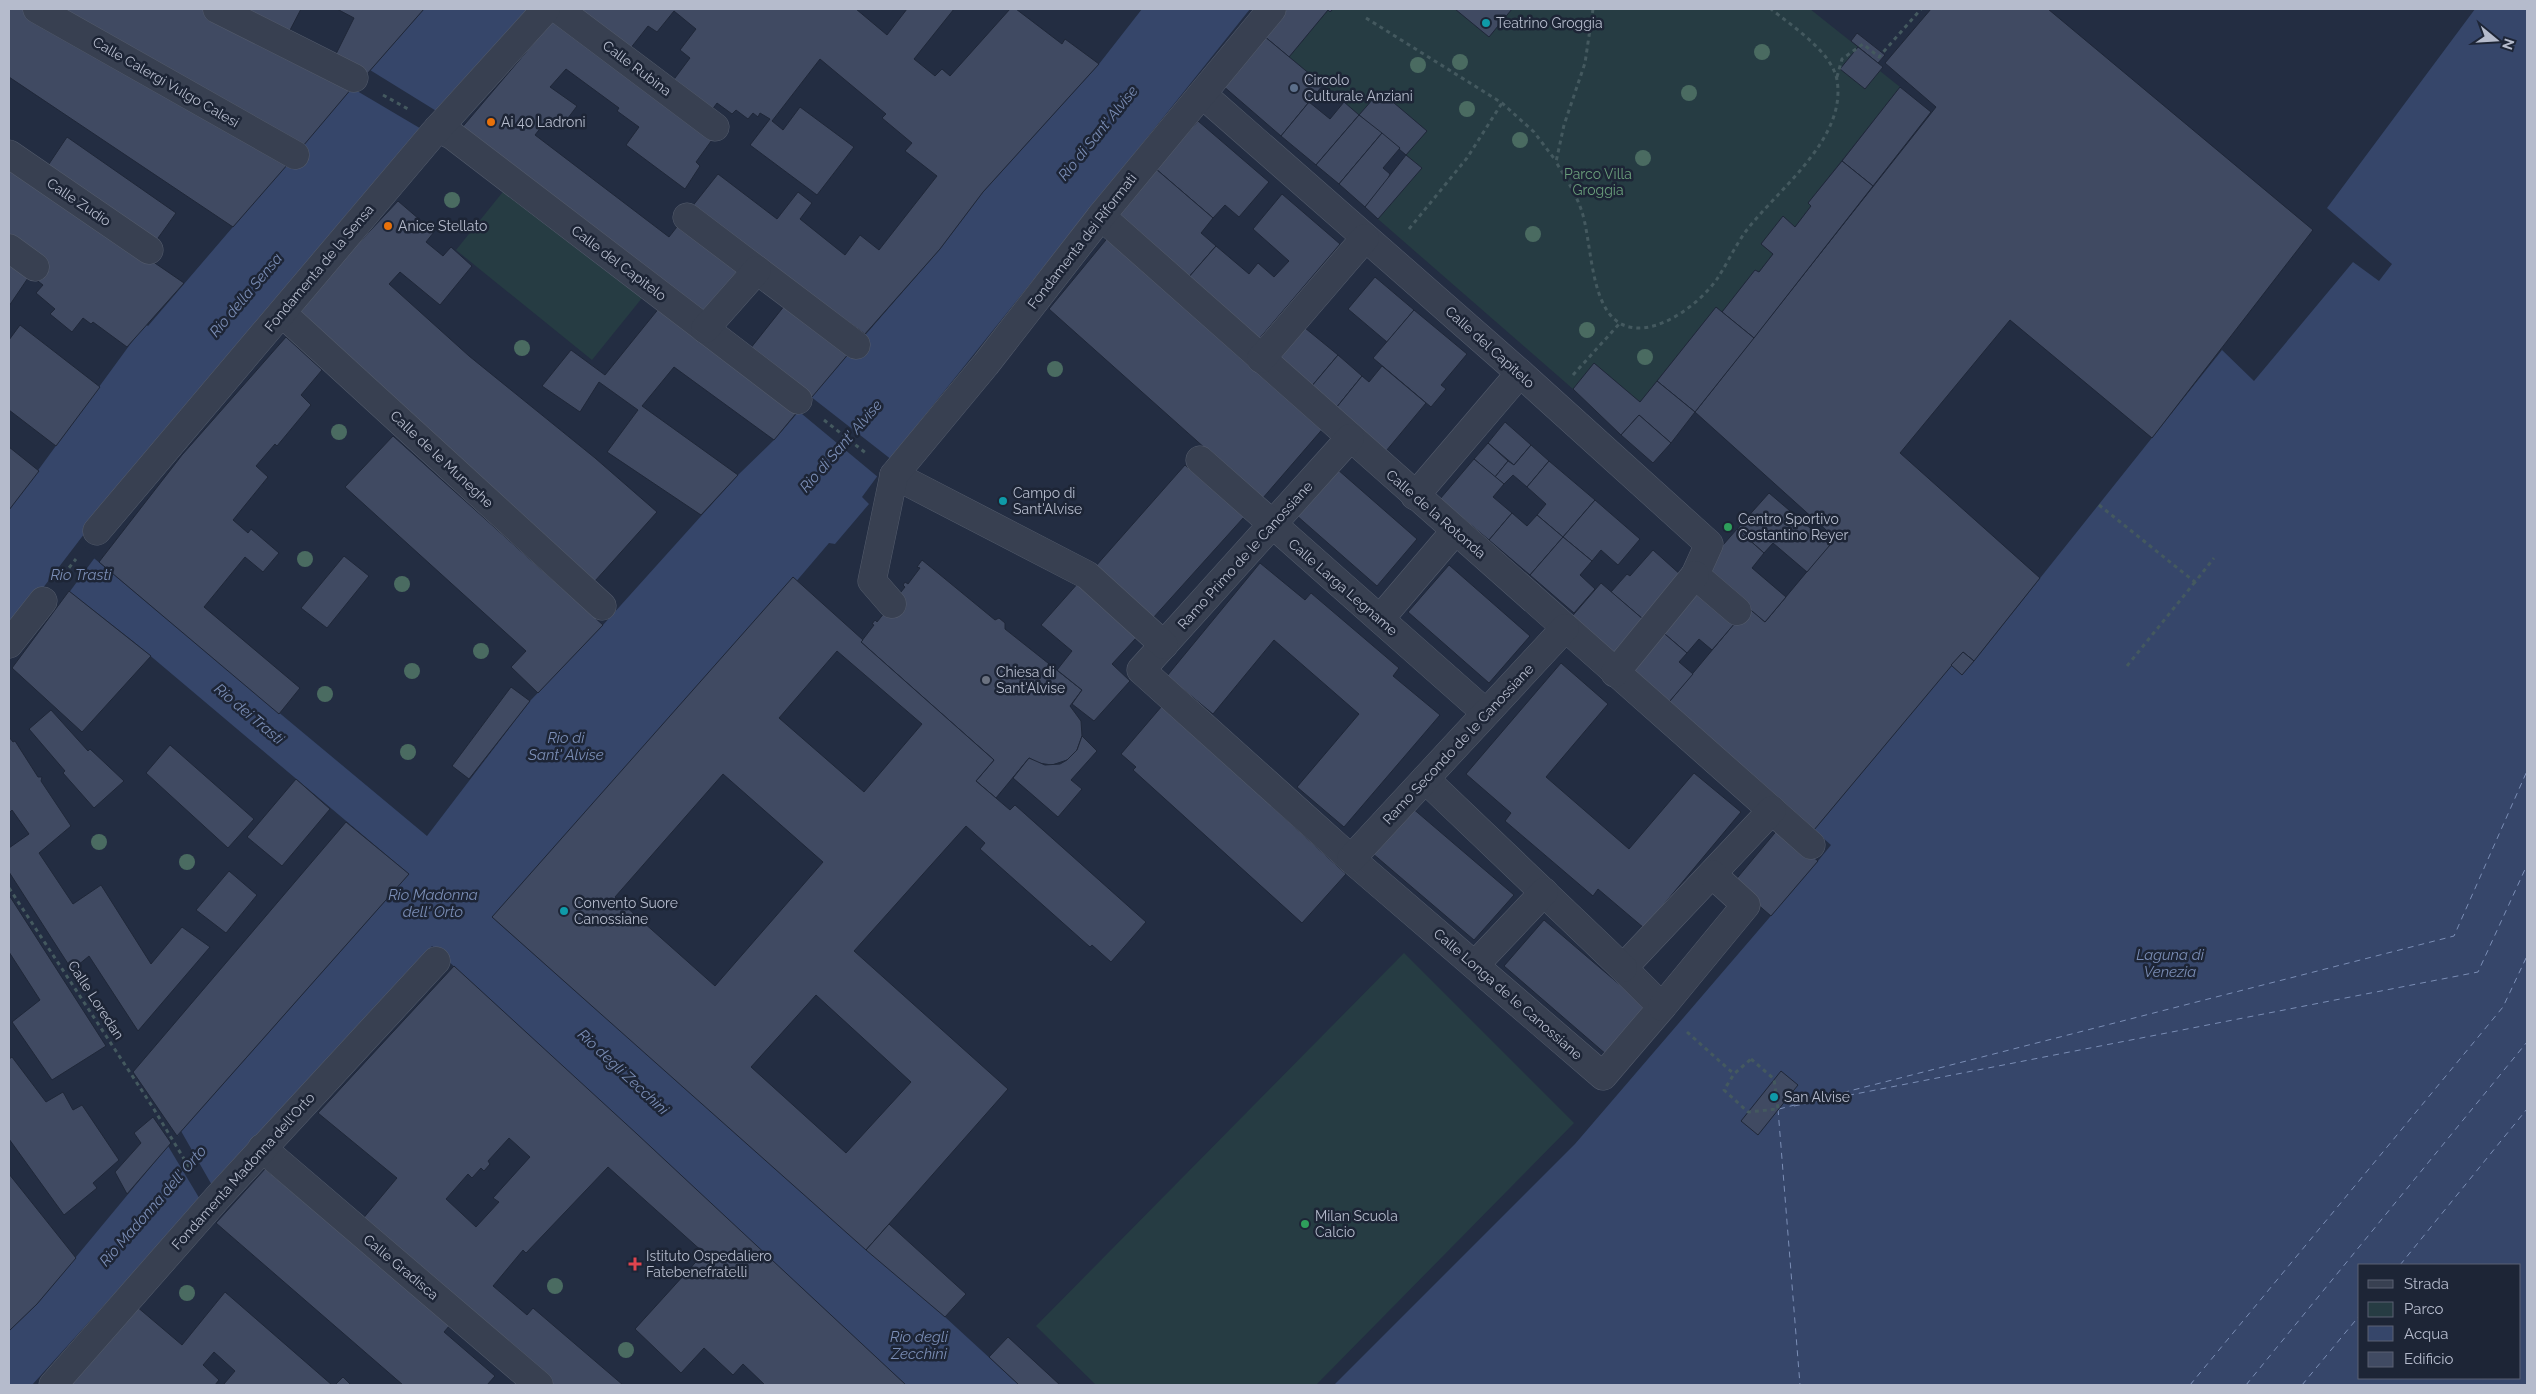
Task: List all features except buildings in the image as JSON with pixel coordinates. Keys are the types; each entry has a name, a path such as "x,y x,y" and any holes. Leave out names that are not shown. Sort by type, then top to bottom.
{"street":[{"name":"Calle Calergi Vulgo Calesi","path":"37,9 295,156"},
{"path":"217,9 354,78"},
{"name":"Fondamenta de la Sensa","path":"97,531 438,128 546,9"},
{"name":"Calle Rubina","path":"558,9 715,127"},
{"name":"Fondamenta dei Riformati","path":"894,475 986,364 1101,216 1272,9"},
{"name":"Calle del Capitelo","path":"1202,94 1520,373 1709,544 1695,575"},
{"name":"Calle del Capitelo","path":"438,128 453,136 798,400"},
{"name":"Calle Zudio","path":"9,154 149,250"},
{"name":"Calle de la Rotonda","path":"1101,216 1415,496 1772,810"},
{"path":"687,217 856,345"},
{"path":"1261,359 1365,238"},
{"path":"9,248 35,267"},
{"path":"705,329 757,270"},
{"name":"Calle de le Muneghe","path":"282,312 602,606"},
{"path":"1415,496 1520,373"},
{"name":"Ramo Primo de le Canossiane","path":"1141,670 1350,438"},
{"name":"Calle Larga Legname","path":"1200,460 1486,713"},
{"path":"892,604 872,582 894,475 1087,575 1164,645"},
{"path":"1380,619 1455,531"},
{"path":"1615,673 1695,575 1737,611"},
{"path":"9,644 43,601"},
{"name":"Ramo Secondo de le Canossiane","path":"1351,859 1565,628"},
{"name":"Calle Longa de le Canossiane","path":"1141,670 1351,859 1603,1076 1662,1007"},
{"path":"1425,779 1662,1007 1746,906 1712,874"},
{"path":"1623,968 1772,810 1811,845"},
{"path":"1475,966 1544,892"},
{"name":"Fondamenta Madonna dell'Orto","path":"53,1385 196,1233 212,1204 436,961"},
{"name":"Calle Gradisca","path":"262,1148 540,1385"}],"path":[{"path":"1556,162 1564,125 1585,63 1593,9"},
{"path":"1366,18 1502,103 1534,132 1556,162 1575,193 1582,210 1596,283 1608,312 1620,323 1637,329 1650,328 1667,322 1702,296 1716,280 1746,232 1819,146 1834,120 1838,95 1836,78 1826,58 1807,39 1771,9"},
{"path":"1836,78 1842,59 1863,44 1880,57 1921,9"},
{"path":"378,92 415,114"},
{"path":"1385,255 1467,158 1502,103"},
{"path":"1550,402 1620,323"},
{"path":"827,422 868,455"},
{"path":"2099,505 2195,582"},
{"path":"62,577 77,557"},
{"path":"2127,666 2214,558"},
{"name":"Calle Loredan","path":"9,888 164,1126 212,1204"},
{"path":"1662,1007 1682,1028 1734,1074"},
{"path":"1751,1059 1774,1079 1778,1109 1748,1112 1724,1090 1734,1074 1751,1059"}],"green space":[{"name":"Parco Villa Groggia","path":"1333,9 1455,9 1489,37 1512,9 1810,9 1883,67 1880,71 1900,87 1808,203 1811,206 1795,227 1783,217 1761,244 1773,254 1759,272 1755,270 1722,312 1716,307 1640,402 1595,364 1573,389 1378,219 1421,168 1406,155 1427,131 1380,91 1359,115 1289,57 1328,10 1331,12"},
{"path":"506,188 642,298 592,360 456,250"},
{"name":"Milan Scuola Calcio","path":"1404,953 1574,1123 1316,1385 1096,1385 1036,1326"}],"water":[{"path":"424,9 527,9 350,210 77,544 427,836 530,701 603,625 738,475 774,440 940,249 983,192 1099,64 1142,9 1250,9 890,459 862,497 869,504 835,544 829,543 492,917 945,1317 1019,1385 906,1385 432,946 302,1086 32,1385 9,1385 9,1331 37,1304 168,1146 409,874 134,642 52,578 9,632 9,510 145,324 148,326 352,88 367,74"},
{"name":"Laguna di Venezia","path":"2475,9 2527,9 2527,1385 1334,1385 1575,1144 1818,861 1831,845 1814,830 1951,665 1962,675 1974,661 2222,350 2254,381 2353,262 2379,281 2392,264 2327,208"}],"pier":[{"path":"370,70 438,112 423,130 352,88"},
{"path":"810,396 892,460 879,478 796,409"},
{"path":"91,525 93,527 80,544 96,556 68,594 52,581 38,598 36,597"},
{"path":"181,1131 213,1187 201,1201 168,1146 176,1134 178,1136"}],"ferry route":[{"path":"1779,1109 2454,936 2527,771"},
{"path":"1794,1106 2478,972 2527,865"},
{"path":"2190,1385 2503,1007 2527,956"},
{"path":"2246,1385 2527,1042"},
{"path":"1778,1109 1800,1385"},
{"path":"2401,1264 2527,1109"},
{"path":"2302,1385 2358,1317"}],"place":[{"name":"Teatrino Groggia","path":"1486,23"},
{"name":"Circolo Culturale Anziani","path":"1294,88"},
{"name":"Ai 40 Ladroni","path":"491,122"},
{"name":"Anice Stellato","path":"388,226"},
{"name":"Campo di Sant'Alvise","path":"1003,501"},
{"name":"Centro Sportivo Costantino Reyer","path":"1728,527"},
{"name":"Chiesa di Sant'Alvise","path":"986,680"},
{"name":"Convento Suore Canossiane","path":"564,911"},
{"name":"San Alvise","path":"1774,1097"},
{"name":"Milan Scuola Calcio","path":"1305,1224"},
{"name":"Istituto Ospedaliero Fatebenefratelli","path":"635,1264"}],"water label":[{"name":"Rio di Sant' Alvise","path":"1098,133"},
{"name":"Rio della Sensa","path":"246,295"},
{"name":"Rio di Sant' Alvise","path":"841,446"},
{"name":"Rio Trasti","path":"81,575"},
{"name":"Rio dei Trasti","path":"249,714"},
{"name":"Rio di Sant' Alvise","path":"566,746"},
{"name":"Rio Madonna dell' Orto","path":"433,904"},
{"name":"Rio degli Zecchini","path":"623,1072"},
{"name":"Rio Madonna dell' Orto","path":"153,1206"},
{"name":"Rio degli Zecchini","path":"919,1346"}]}
